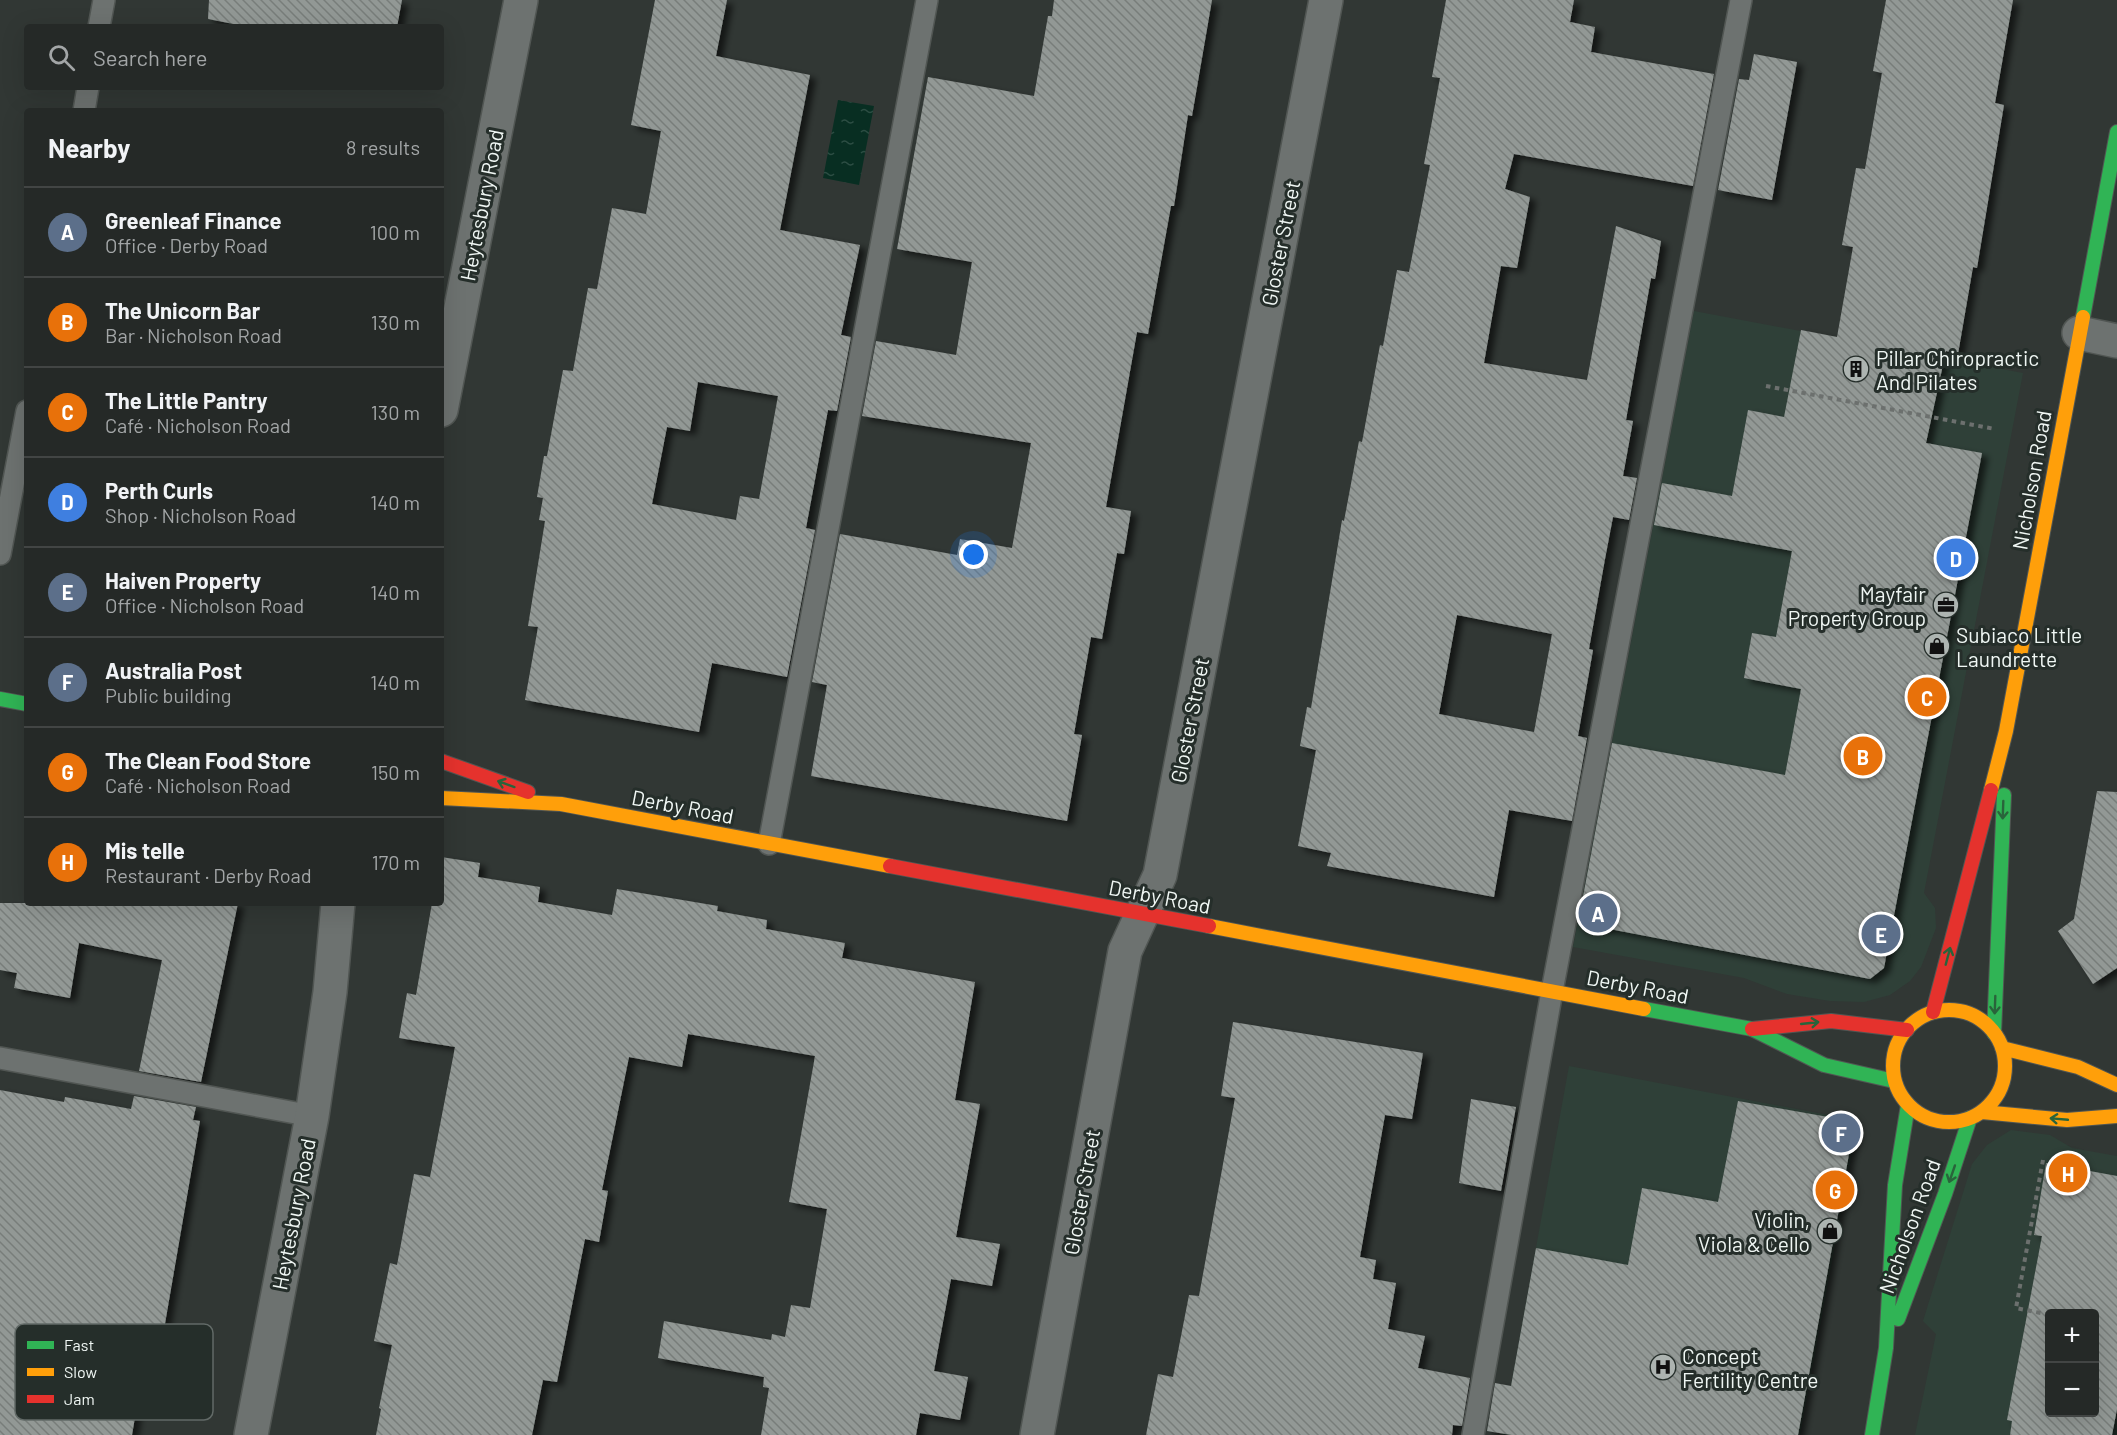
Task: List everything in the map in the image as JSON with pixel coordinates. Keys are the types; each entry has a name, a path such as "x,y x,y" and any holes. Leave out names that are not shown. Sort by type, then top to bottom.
{"main road":[{"name":"Nicholson Road","path":"1933,1012 2006,731 2117,132"},
{"path":"0,699 24,703"},
{"name":"Nicholson Road","path":"1994,1034 2006,731"},
{"name":"Derby Road","path":"444,762 561,804"},
{"name":"Derby Road","path":"444,798 561,804 1752,1029 1824,1065 1894,1082"},
{"path":"1976,1115 1998,1094 2003,1079 2002,1048 1994,1034 1979,1019 1965,1012 1949,1010 1933,1012 1921,1018 1907,1030 1897,1045 1893,1063 1894,1082 1908,1105 1928,1118 1949,1123 1976,1115 2067,1120 2117,1116"},
{"name":"Derby Road","path":"1752,1029 1831,1021 1907,1030"},
{"path":"2002,1048 2078,1067 2117,1085"},
{"name":"Nicholson Road","path":"1872,1435 1886,1348 1895,1185 1908,1105"},
{"name":"Nicholson Road","path":"1886,1348 1976,1115"}],"street":[{"name":"Heytesbury Road","path":"444,395 521,0"},
{"name":"Gloster Street","path":"1037,1435 1125,951 1160,875 1326,0"},
{"path":"2079,333 2117,341"},
{"name":"Heytesbury Road","path":"251,1435 312,1116 330,992 338,906"},
{"name":"Heytesbury Road","path":"330,992 357,906"}],"lane":[{"path":"100,24 104,0"},
{"path":"769,844 927,0"},
{"path":"1473,1435 1552,991 1741,0"},
{"path":"84,108 88,90"},
{"path":"0,554 24,427"},
{"path":"0,1058 312,1116"}],"path":[{"path":"1766,386 1995,429"},
{"path":"2044,1154 2016,1308 2045,1314"}],"shaded area":[{"path":"1694,311 2023,373 1924,893 1935,908 1936,928 1921,967 1910,981 1890,995 1864,1002 1830,1001 1787,994 1744,978 1573,947"},
{"path":"1569,1066 1844,1118 1856,1131 1800,1435 1502,1435"},
{"path":"2011,1130 2050,1135 2072,1148 2117,1156 2117,1435 1915,1435 1936,1334 1923,1321 1972,1164 1987,1145"}],"water":[{"path":"838,100 874,106 859,185 823,178"}],"building":[{"path":"209,0 402,0 398,24 234,24 208,19"},
{"path":"655,0 727,0 716,56 810,75 780,230 860,245 841,335 851,337 837,411 828,410 806,528 815,530 787,677 712,663 699,732 525,700 538,627 528,626 545,521 539,520 543,498 537,497 563,370 573,371 588,288 597,289 612,208 646,214 661,131 631,125","holes":["698,382 778,396 759,499 740,496 736,520 652,504 667,427 690,431"]},
{"path":"1054,0 1212,0 1192,116 1188,115 1174,206 1171,206 1148,334 1137,332 1106,507 1131,511 1124,554 1117,553 1102,639 1091,637 1074,734 1082,735 1067,821 811,776 827,685 812,682 840,534 957,555 960,539 1012,548 1031,443 862,416 876,341 956,355 972,262 897,249 928,77 1034,96 1048,16 1052,16"},
{"path":"1446,0 1574,0 1570,22 1595,27 1591,52 1714,74 1693,186 1514,154 1505,189 1530,197 1517,268 1501,266 1484,363 1587,380 1616,226 1661,241 1655,279 1651,278 1626,420 1633,421 1623,476 1637,478 1629,520 1613,517 1605,559 1589,649 1593,650 1578,736 1587,738 1572,821 1509,810 1494,897 1327,866 1331,853 1298,846 1316,750 1300,746 1307,707 1311,708 1342,520 1344,521 1359,441 1362,442 1397,270 1409,272 1430,165 1424,164 1440,78 1432,77","holes":["1457,615 1552,634 1534,732 1439,714"]},
{"path":"1886,0 2013,0 1995,103 2004,105 1977,268 1973,267 1958,354 1946,351 1926,443 1982,453 1884,968 1870,979 1578,923 1612,743 1785,775 1801,689 1744,678 1752,633 1776,637 1792,551 1654,525 1662,483 1732,496 1748,410 1784,417 1801,330 1837,337 1853,247 1842,245 1856,168 1865,169 1882,73 1873,71"},
{"path":"1754,54 1797,62 1772,200 1718,190 1739,79 1749,80"},
{"path":"2097,791 2117,792 2117,968 2093,984 2058,931 2074,919"},
{"path":"444,857 480,863 478,877 540,887 538,902 612,915 617,889 718,906 717,911 767,920 766,929 845,943 842,958 975,982 955,1100 980,1104 956,1237 1000,1244 992,1286 951,1279 934,1371 968,1377 960,1420 920,1413 916,1435 761,1435 769,1388 763,1387 764,1377 658,1358 664,1321 771,1340 772,1334 785,1337 791,1305 810,1308 827,1209 789,1202 815,1056 688,1034 682,1067 629,1057 602,1190 608,1191 599,1242 585,1239 557,1382 543,1380 532,1435 376,1435 392,1345 374,1341 390,1263 397,1265 414,1174 430,1177 455,1047 399,1038 407,993 416,995 431,906 444,906"},
{"path":"0,903 24,903 24,906 237,906 201,1082 139,1071 162,960 79,943 70,998 14,988 17,973 0,970"},
{"path":"1233,1022 1423,1053 1412,1119 1385,1115 1360,1257 1376,1260 1373,1279 1396,1283 1388,1329 1425,1336 1418,1368 1470,1378 1462,1426 1453,1425 1452,1435 1146,1435 1158,1374 1173,1377 1189,1295 1199,1296 1235,1098 1221,1096"},
{"path":"0,1090 64,1102 65,1097 131,1109 134,1096 196,1107 193,1120 200,1121 165,1324 15,1324 15,1420 135,1420 132,1435 0,1435"},
{"path":"1471,1099 1516,1107 1501,1191 1459,1183"},
{"name":"Concept Fertility Centre","path":"1738,1101 1845,1120 1853,1132 1798,1435 1512,1435 1487,1431 1495,1383 1511,1386 1536,1248 1628,1265 1642,1188 1718,1202"},
{"path":"2046,1163 2117,1176 2117,1409 2112,1435 2010,1435 2012,1421 2007,1420 2042,1236 2034,1235"}],"traffic: fast":[{"path":"2083,317 2117,132"},
{"path":"0,699 24,703"},
{"path":"1994,1033 2004,795"},
{"path":"1644,1009 1752,1029 1824,1065 1894,1081"},
{"path":"1872,1435 1886,1348 1895,1185 1908,1105"},
{"path":"1898,1319 1945,1194 1970,1118"}],"traffic: slow":[{"path":"1991,790 2006,731 2083,317"},
{"path":"444,798 561,804 890,866"},
{"path":"1209,926 1644,1009"},
{"path":"1949,1010 1970,1015 1988,1027 2000,1045 2005,1066 2000,1087 1988,1105 1970,1117 1949,1122 1928,1117 1910,1105 1898,1087 1893,1066 1898,1045 1910,1027 1928,1015 1949,1010"},
{"path":"2002,1048 2078,1067 2117,1085"},
{"path":"1982,1112 2067,1120 2117,1116"}],"traffic: jam":[{"path":"444,762 528,792"},
{"path":"1933,1012 1991,790"},
{"path":"890,866 1209,926"},
{"path":"1752,1029 1831,1021 1907,1030"}],"place":[{"name":"Pillar Chiropractic And Pilates","path":"1856,369"},
{"name":"Perth Curls","path":"1956,558"},
{"name":"Mayfair Property Group","path":"1946,605"},
{"name":"Subiaco Little Laundrette","path":"1937,646"},
{"name":"The Little Pantry","path":"1927,697"},
{"name":"The Unicorn Bar","path":"1863,756"},
{"name":"Greenleaf Finance","path":"1598,913"},
{"name":"Haiven Property","path":"1881,934"},
{"name":"Australia Post","path":"1841,1133"},
{"name":"Mis telle","path":"2068,1173"},
{"name":"The Clean Food Store","path":"1835,1190"},
{"name":"Violin, Viola & Cello","path":"1830,1231"},
{"name":"Concept Fertility Centre","path":"1663,1367"}]}
